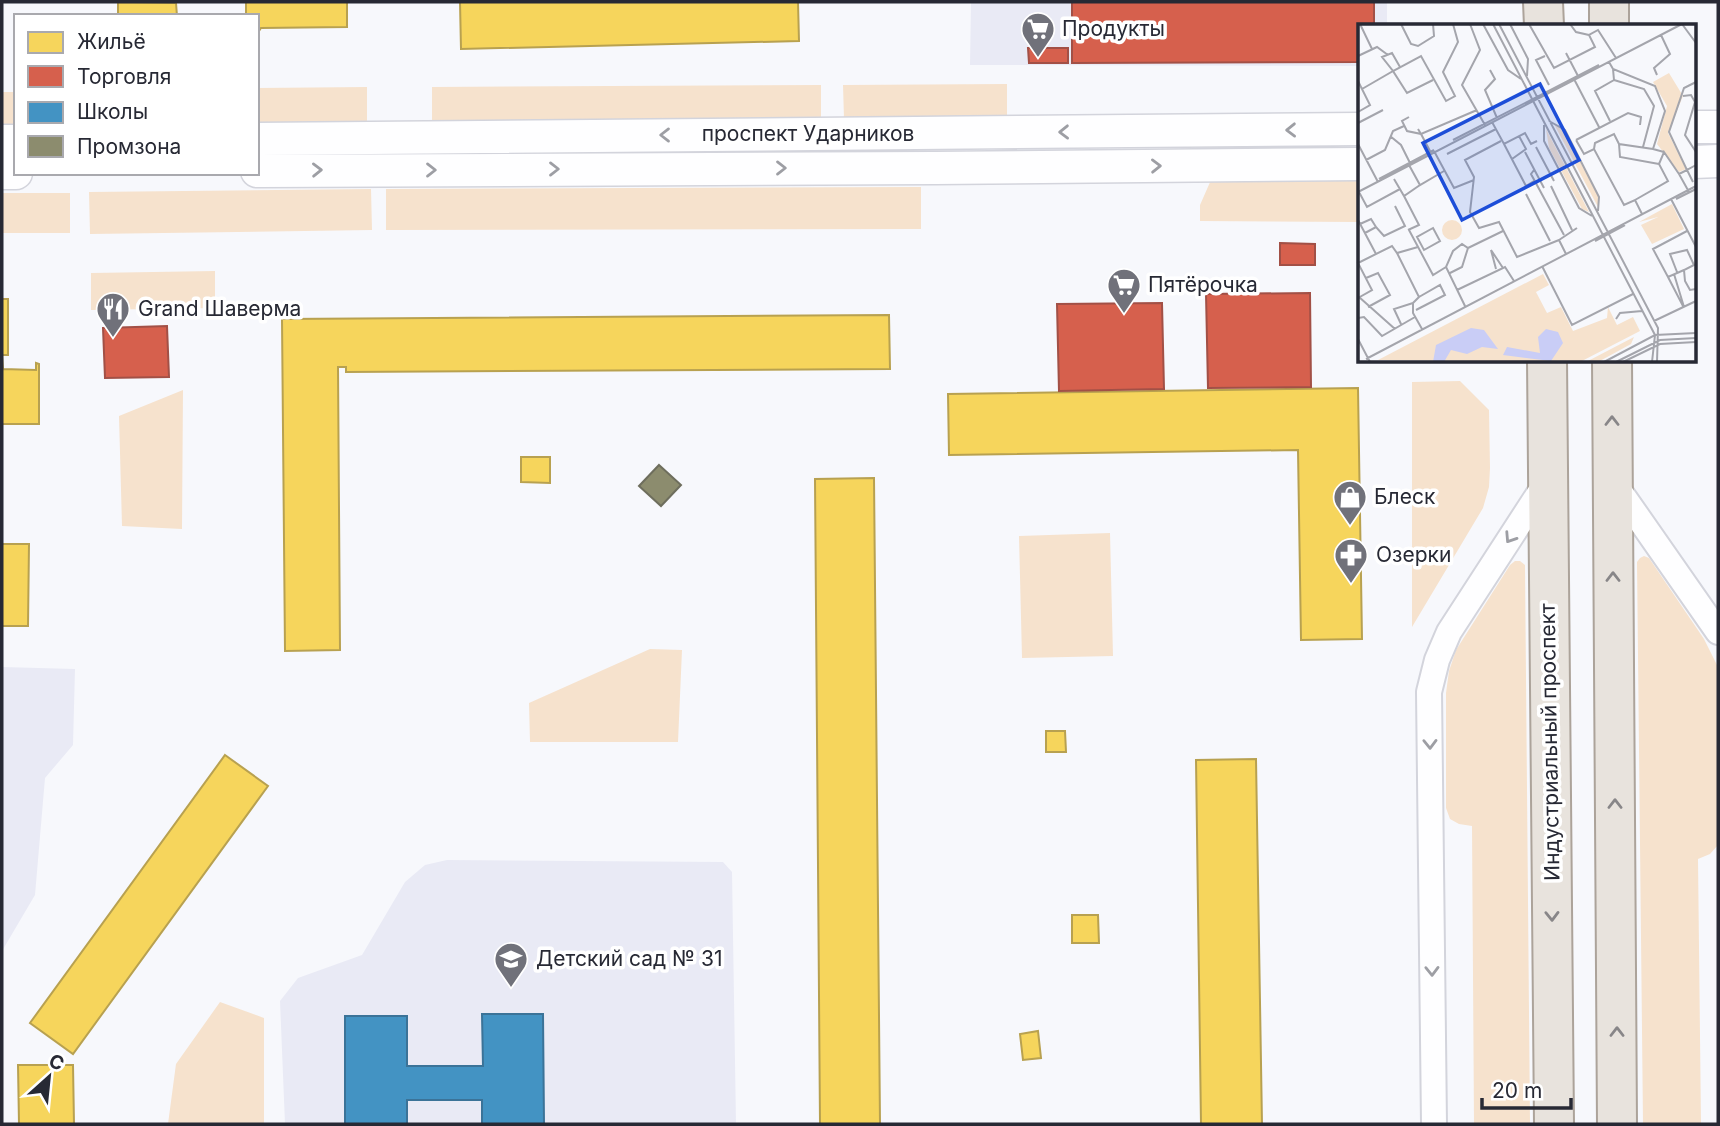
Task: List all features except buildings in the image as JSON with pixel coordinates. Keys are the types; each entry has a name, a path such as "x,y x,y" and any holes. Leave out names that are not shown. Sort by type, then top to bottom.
{"main road":[{"path":"1543,2 1544,24"},
{"path":"1609,2 1609,24"},
{"name":"Индустриальный проспект","path":"1547,362 1554,1124"},
{"path":"1612,362 1618,1124"}],"street":[{"path":"1696,127 1718,127"},
{"name":"проспект Ударников","path":"259,139 1358,130"},
{"path":"1696,162 1718,161"},
{"name":"проспект Ударников","path":"259,171 1358,164"},
{"path":"1434,1124 1429,692 1437,660 1449,632 1548,481"},
{"path":"1613,481 1718,632"}],"shaded area":[{"path":"971,2 1387,2 1387,24 1358,24 1358,66 970,65"},
{"path":"1007,84 1007,118 844,119 843,85"},
{"path":"821,85 821,120 432,122 432,87"},
{"path":"367,87 367,121 259,123 259,88"},
{"path":"2,92 14,92 14,127 2,127"},
{"path":"1358,179 1358,222 1200,221 1200,205 1211,180"},
{"path":"921,187 921,229 386,230 386,189"},
{"path":"371,189 372,230 90,234 89,192"},
{"path":"2,193 70,193 70,233 2,233"},
{"path":"215,271 215,308 91,310 91,273"},
{"path":"1460,381 1489,410 1489,487 1483,508 1412,627 1412,382"},
{"path":"183,390 182,529 122,526 119,416"},
{"path":"1110,533 1113,656 1022,658 1019,536"},
{"path":"1644,556 1649,558 1704,639 1718,667 1718,845 1710,854 1698,859 1701,1124 1643,1124 1637,562"},
{"path":"1515,561 1525,565 1530,1124 1474,1124 1472,826 1450,819 1446,808 1446,693 1456,650"},
{"path":"650,649 682,650 678,742 530,742 529,703"},
{"path":"2,667 75,669 73,745 45,778 35,895 2,951"},
{"name":"Детский сад № 31","path":"447,860 723,862 732,872 736,1124 285,1124 280,1001 298,978 362,955 405,882 425,865"},
{"path":"220,1002 264,1018 264,1124 168,1124 176,1064"}],"place":[{"name":"Продукты","path":"1038,59"},
{"name":"Пятёрочка","path":"1124,315"},
{"name":"Grand Шаверма","path":"113,339"},
{"name":"Блеск","path":"1350,527"},
{"name":"Озерки","path":"1351,585"},
{"name":"Детский сад № 31","path":"511,989"}]}
